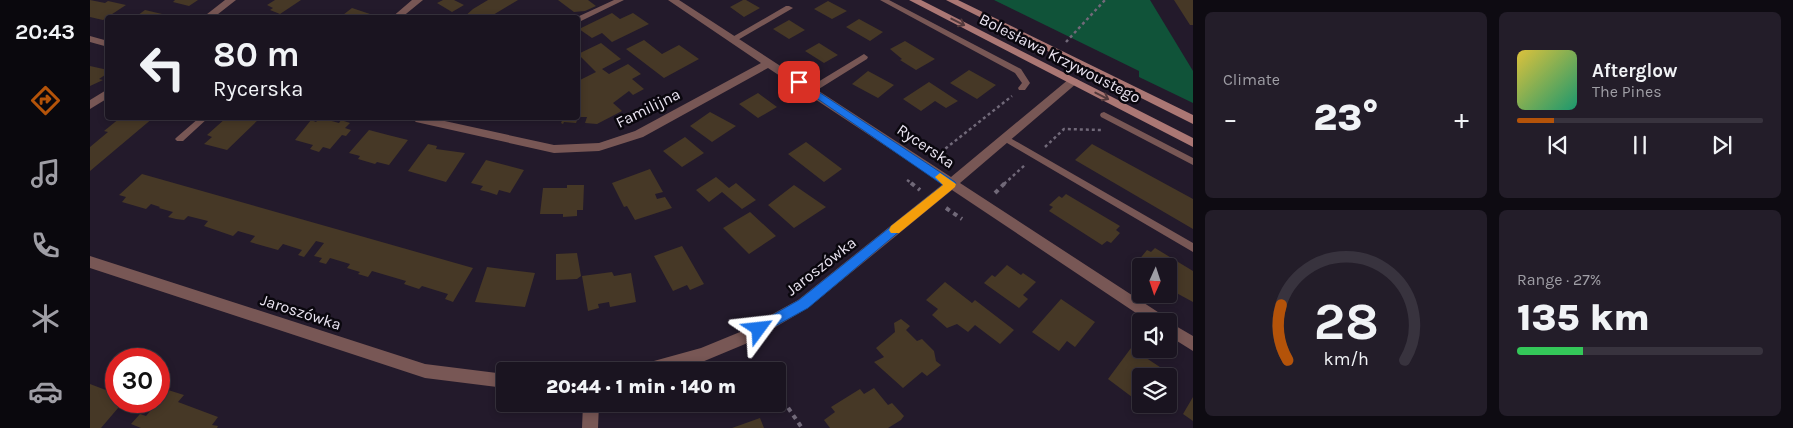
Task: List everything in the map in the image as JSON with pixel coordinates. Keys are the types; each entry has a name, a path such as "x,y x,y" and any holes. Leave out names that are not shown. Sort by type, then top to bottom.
{"main road":[{"name":"Bolesława Krzywoustego","path":"914,0 1193,143"},
{"name":"Bolesława Krzywoustego","path":"950,0 1193,120"}],"street":[{"path":"210,15 231,0"},
{"path":"400,15 418,0"},
{"name":"Rycerska","path":"673,0 1147,313"},
{"path":"90,40 105,43"},
{"name":"Familijna","path":"425,120 554,149 598,147 639,134 769,63"},
{"name":"Jaroszówka","path":"676,362 702,355 736,341 803,304 951,184 1073,81"},
{"path":"90,105 105,94"},
{"name":"Jaroszówka","path":"90,262 425,370 463,377 496,380"},
{"path":"1177,333 1193,344"},
{"path":"590,428 591,412"}],"lane":[{"path":"580,18 620,0"},
{"path":"884,0 1018,71 1026,83 1022,88"},
{"path":"733,39 789,8"},
{"path":"811,90 864,57"},
{"path":"1104,116 1193,162"},
{"path":"180,139 202,120"},
{"path":"1005,138 1193,248"}],"path":[{"path":"1066,42 1105,0"},
{"path":"924,166 1022,88"},
{"path":"786,404 802,428"}],"green space":[{"path":"994,0 1150,0 1193,71 1193,103 1139,77 1139,71"}],"building":[{"path":"90,0 126,5 111,15 105,15 103,20 90,17"},
{"path":"175,0 198,0 189,6 173,2"},
{"path":"275,0 301,0 280,14 270,10 273,8 267,5"},
{"path":"443,0 454,0 464,5 452,12 437,3"},
{"path":"488,0 518,0 493,15 466,15"},
{"path":"558,0 588,0 596,6 585,11 574,12"},
{"path":"743,0 760,8 744,17 730,7"},
{"path":"1174,0 1193,0 1193,25 1190,25"},
{"path":"828,1 847,11 832,19 814,9"},
{"path":"352,8 370,14 369,15 343,15"},
{"path":"145,10 166,15 138,15"},
{"path":"612,13 620,19 633,13 649,24 612,42 602,33 592,38 580,29"},
{"path":"859,19 883,32 870,41 846,27"},
{"path":"789,20 805,30 789,39 773,29"},
{"path":"644,40 662,54 679,45 699,59 664,78 626,49"},
{"path":"905,41 935,59 916,70 900,60 902,59 890,49"},
{"path":"601,43 621,59 602,69 609,74 628,64 641,74 632,79 644,89 633,95 629,91 613,103 622,111 597,124 585,123 587,117 580,117 580,80 596,72 580,56 580,53"},
{"path":"819,43 838,55 824,63 805,51"},
{"path":"90,66 105,69 105,75 99,79 103,80 90,86"},
{"path":"969,70 996,85 977,99 950,83"},
{"path":"868,71 894,85 878,98 852,84"},
{"path":"929,82 958,101 946,108 935,101 921,111 903,99"},
{"path":"758,93 777,107 758,118 739,104"},
{"path":"710,112 736,126 712,142 690,126"},
{"path":"118,120 151,120 90,171 90,147 108,132 104,131"},
{"path":"224,120 258,120 227,150 204,144 212,137 207,135"},
{"path":"311,120 316,122 318,120 328,120 339,123 341,120 350,123 345,128 351,130 346,136 342,135 330,149 323,147 319,152 310,149 313,145 295,140"},
{"path":"562,120 577,120 576,123 561,123"},
{"path":"369,130 408,140 389,165 377,162 375,164 358,159 360,156 349,153"},
{"path":"685,137 704,153 682,167 663,151"},
{"path":"806,142 842,169 824,182 788,154"},
{"path":"428,144 437,146 436,149 465,153 446,182 408,171"},
{"path":"1092,144 1193,199 1193,229 1075,160"},
{"path":"486,160 524,170 510,193 499,190 497,195 480,190 483,186 471,183"},
{"path":"650,169 663,192 655,194 657,199 665,197 672,208 635,220 627,206 624,207 612,183"},
{"path":"142,174 473,268 453,302 445,299 448,294 422,286 419,289 404,284 406,281 372,271 368,277 358,274 360,272 347,268 350,264 330,258 326,264 319,262 322,258 314,256 324,243 316,241 304,257 298,255 302,250 283,244 278,250 250,242 255,236 238,231 233,236 204,226 208,221 188,216 184,220 176,219 168,217 173,212 151,204 146,209 122,202 126,197 119,195"},
{"path":"716,177 729,188 736,183 756,200 742,209 722,192 709,202 696,190"},
{"path":"567,185 584,185 583,210 577,210 577,216 563,217 563,214 540,214 543,188 567,188"},
{"path":"794,185 826,207 794,228 768,205"},
{"path":"1066,194 1120,226 1116,230 1120,233 1111,243 1107,241 1102,245 1049,211 1053,207 1049,205 1059,196 1062,198"},
{"path":"750,212 776,236 749,254 723,228"},
{"path":"682,246 704,284 690,290 687,285 673,291 654,256"},
{"path":"1155,248 1172,258 1140,258 1147,250 1151,252"},
{"path":"577,253 581,276 577,279 556,280 556,254"},
{"path":"1178,262 1193,271 1193,302 1178,294"},
{"path":"1007,265 1021,275 1023,273 1036,282 1023,295 1028,299 1019,308 984,283 992,275 995,277"},
{"path":"487,267 535,273 525,307 475,302"},
{"path":"612,272 614,276 631,273 636,302 610,307 609,302 598,304 599,308 588,311 582,276"},
{"path":"945,282 972,303 975,300 1014,330 1000,344 975,325 968,332 957,324 947,328 932,315 938,309 926,300"},
{"path":"1061,299 1095,322 1075,347 1067,341 1059,351 1032,332"},
{"path":"901,319 910,326 906,330 917,341 922,339 934,351 936,361 941,365 927,376 922,372 903,388 874,362 884,357 876,348 895,332 894,323"},
{"path":"1131,348 1132,358 1146,358 1161,368 1132,368 1132,397 1108,379"},
{"path":"90,384 105,390 105,413 114,413 101,428 90,428"},
{"path":"874,388 888,405 892,403 904,416 901,420 888,428 830,428 824,420 835,412 831,407 860,389 864,394"},
{"path":"170,391 184,395 178,402 218,417 212,425 218,426 217,428 141,428 131,424 140,414 146,416 149,413 170,413"},
{"path":"1193,397 1193,421 1183,414"},
{"path":"760,418 764,428 732,428"}],"slow traffic":[{"path":"895,230 951,184 940,177"}],"route":[{"path":"759,329 803,304 951,184 799,82"}]}
